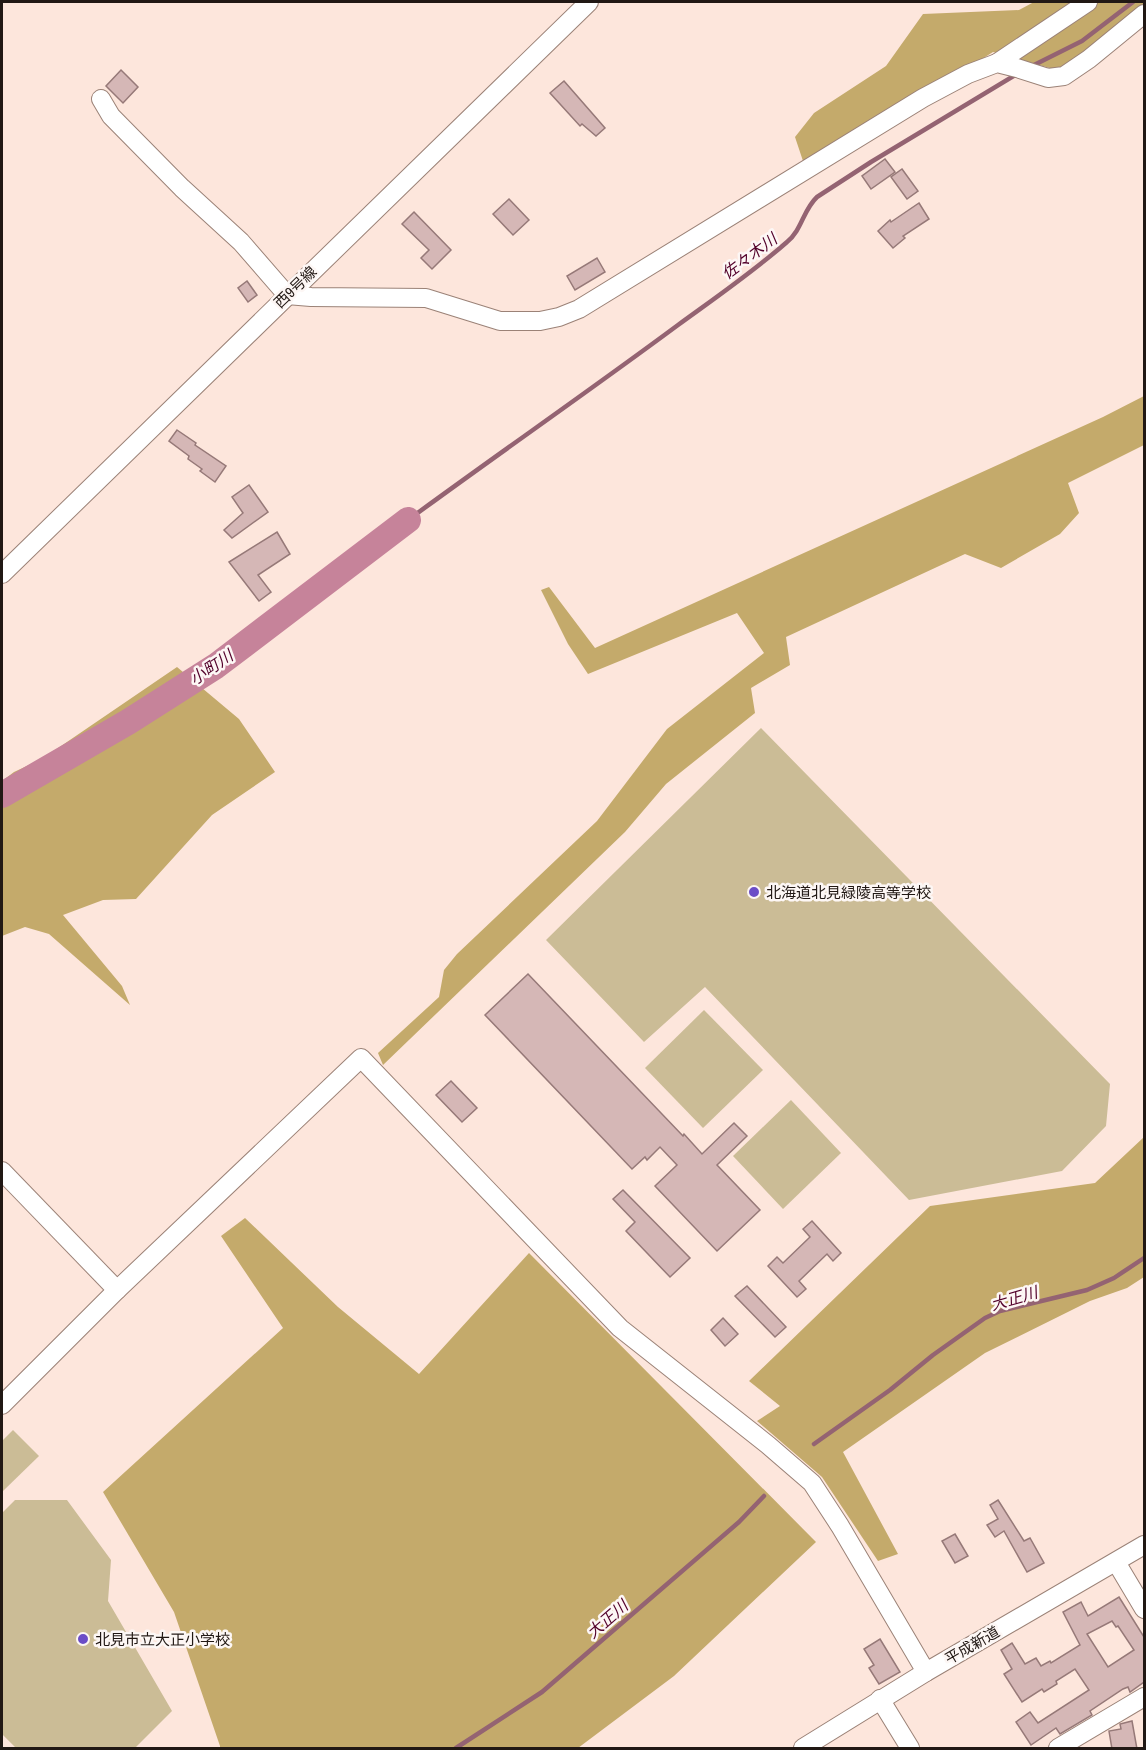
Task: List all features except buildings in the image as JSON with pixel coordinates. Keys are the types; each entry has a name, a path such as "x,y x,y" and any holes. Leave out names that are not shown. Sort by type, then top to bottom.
{"street":[{"name":"西9号線","path":"2,574 589,2"},
{"path":"101,99 111,116 182,188 241,242 287,295 426,297 500,321 540,321 579,309 923,98 968,74 997,63 1088,2"},
{"path":"997,63 1048,78 1064,76 1089,59 1144,14"},
{"path":"2,1405 117,1290 361,1058 620,1328 768,1445 812,1483 926,1671"},
{"path":"2,1171 117,1290"},
{"name":"平成新道","path":"803,1749 926,1671 1144,1545"},
{"path":"1116,1562 1144,1610"},
{"path":"1058,1749 1144,1698"},
{"path":"880,1699 910,1749"}],"shaded area":[{"path":"1034,2 1144,2 1144,5 1097,43 1057,70 993,52 806,170 795,137 814,113 886,66 923,14 1019,10"},
{"path":"1144,396 1144,445 1068,483 1079,513 1060,534 1001,568 965,554 786,637 790,665 751,688 755,713 666,784 625,832 383,1065 378,1053 439,997 444,970 457,954 597,821 667,729 764,653 737,613 588,674 568,644 541,590 549,587 595,648 1103,417"},
{"path":"177,667 239,719 275,772 212,815 136,899 103,900 63,915 122,986 130,1005 49,934 25,927 2,936 2,781 14,772 42,759"},
{"path":"761,728 1110,1084 1106,1126 1062,1171 909,1200 705,987 644,1042 546,940"},
{"path":"704,1010 763,1070 703,1128 645,1068"},
{"path":"791,1100 841,1153 783,1209 733,1156"},
{"path":"1144,1137 1144,1277 1127,1288 1090,1301 985,1353 843,1452 898,1554 878,1561 822,1477 757,1421 780,1406 749,1381 930,1206 1095,1183"},
{"path":"245,1218 338,1307 419,1374 529,1253 816,1542 674,1676 578,1748 220,1748 174,1612 103,1492 283,1328 221,1236"},
{"path":"13,1430 39,1456 2,1492 2,1441"},
{"name":"北見市立大正小学校","path":"15,1500 67,1500 111,1560 108,1601 172,1711 135,1748 16,1748 2,1734 2,1513"}],"waterway":[{"name":"佐々木川","path":"1030,67 1082,41 1133,2"},
{"name":"佐々木川","path":"408,520 761,264 792,237 817,197 1017,74"},
{"name":"小町川","path":"2,795 128,722 216,666 408,520"},
{"name":"大正川","path":"814,1444 985,1318 1000,1311 1087,1290 1114,1278 1144,1258"},
{"name":"大正川","path":"456,1748 542,1692 739,1522 764,1496"}],"place":[{"name":"北海道北見緑陵高等学校","path":"754,892"},
{"name":"北見市立大正小学校","path":"83,1639"}]}
